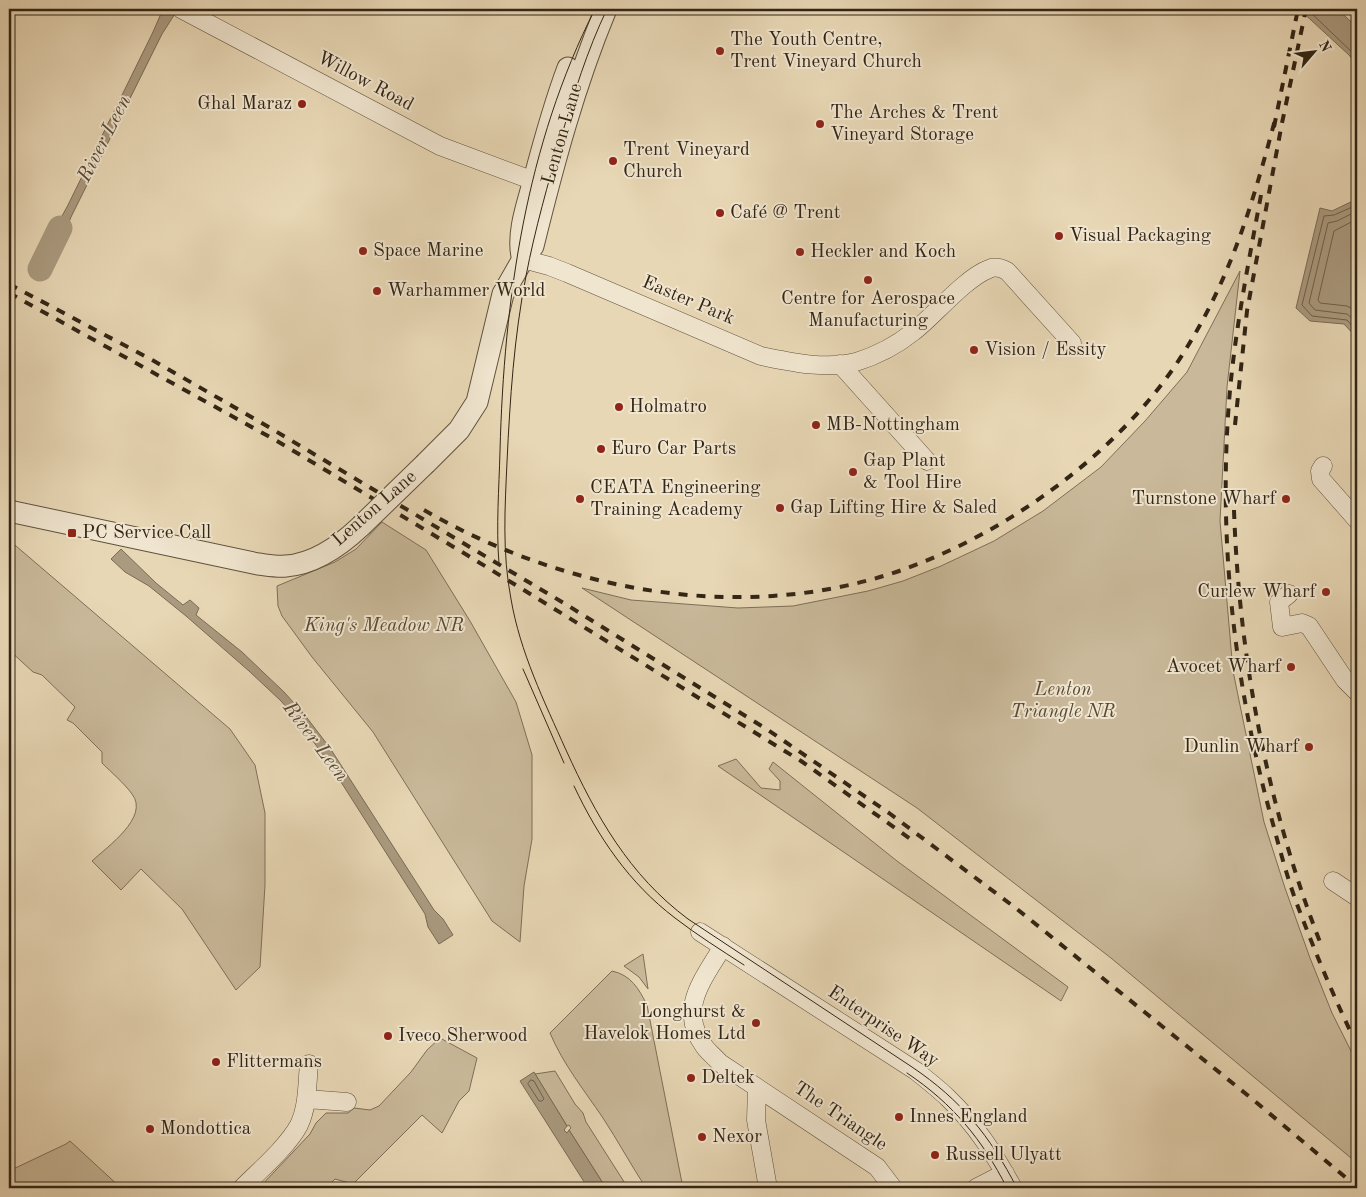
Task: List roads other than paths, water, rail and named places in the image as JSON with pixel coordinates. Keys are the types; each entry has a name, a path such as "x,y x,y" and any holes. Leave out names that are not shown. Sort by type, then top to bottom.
{"street":[{"name":"Lenton Lane","path":"523,258 520,248 523,225 557,98 575,52 598,9"},
{"name":"Lenton Lane","path":"9,511 258,564 285,566 307,563 349,537 459,430 477,402 503,294 523,258 533,246 574,93 606,9"},
{"name":"Willow Road","path":"185,11 440,146 534,180"},
{"path":"534,180 554,167"},
{"name":"Easter Park","path":"523,258 574,276 761,356 790,362 840,364 856,362 899,342 913,333 972,278 990,268 996,267 1007,270 1072,343"},
{"path":"840,364 928,461"},
{"path":"1323,466 1320,471 1321,479 1357,520"},
{"path":"1289,594 1279,602 1282,626 1302,623 1309,626 1346,680 1357,692"},
{"path":"1333,881 1357,898"},
{"name":"Enterprise Way","path":"700,932 916,1071 949,1098 969,1121 992,1151 1009,1181"},
{"name":"The Triangle","path":"723,946 693,999 692,1014 696,1033 704,1047 720,1063 877,1167 893,1188"},
{"path":"242,1188 288,1140 299,1125 306,1099 309,1064"},
{"path":"757,1088 756,1120 768,1188"},
{"path":"306,1099 347,1102"},
{"path":"976,1188 1009,1181"}],"water":[{"path":"163,9 178,9 162,34 71,217 53,262 40,255 67,207"},
{"path":"1299,9 1337,9 1357,27 1357,65 1349,55"},
{"path":"1357,199 1357,338 1344,324 1310,321 1296,308 1320,208 1332,211"},
{"path":"121,549 156,583 183,605 190,600 199,608 196,615 242,652 304,714 330,748 434,910 443,919 453,935 439,944 428,927 425,914 327,760 281,701 186,616 149,586 125,572 111,559"},
{"path":"534,1072 567,1126 564,1130 567,1133 569,1130 606,1188 588,1188 520,1081"}],"waterway":[{"name":"River Leen","path":"40,269 60,228"}],"tram line":[{"path":"499,564 498,508 502,394 514,280 523,224 552,114 571,61 595,9"},
{"path":"607,9 581,72 566,121 533,241 522,299 511,392 505,513 508,582 520,638 549,713 589,798 616,843 648,883 688,919 912,1067 945,1093 973,1120 996,1152 1017,1188"},
{"path":"523,669 564,763"},
{"path":"574,786 604,841 643,890 683,924 744,965"},
{"path":"907,1073 939,1097 965,1124 977,1138 1007,1188"}],"railway":[{"path":"1274,127 1298,9"},
{"path":"1235,425 1247,311 1282,123 1306,9"},
{"path":"424,510 479,538 536,562 596,580 657,591 719,597 781,595 842,587 902,570 948,551 1007,520 1085,464 1142,408 1175,366 1210,307 1224,277 1247,217 1275,120"},
{"path":"1261,195 1239,317 1230,390 1226,500 1232,609 1248,718 1259,771 1282,858 1313,946 1357,1045"},
{"path":"9,284 154,361 272,429 567,605 768,730 889,813 1017,909 1251,1098 1357,1187"},
{"path":"9,293 277,441 467,555 801,761 916,843"},
{"path":"1234,510 1242,620 1259,730 1285,837 1301,890 1320,942"}],"place":[{"name":"The Youth Centre, Trent Vineyard Church","path":"720,51"},
{"name":"Ghal Maraz","path":"302,104"},
{"name":"The Arches & Trent Vineyard Storage","path":"820,124"},
{"name":"Trent Vineyard Church","path":"613,161"},
{"name":"Café @ Trent","path":"720,213"},
{"name":"Visual Packaging","path":"1059,236"},
{"name":"Space Marine","path":"363,251"},
{"name":"Heckler and Koch","path":"800,252"},
{"name":"Centre for Aerospace Manufacturing","path":"868,280"},
{"name":"Warhammer World","path":"377,291"},
{"name":"Vision / Essity","path":"974,350"},
{"name":"Holmatro","path":"619,407"},
{"name":"MB-Nottingham","path":"816,425"},
{"name":"Euro Car Parts","path":"601,449"},
{"name":"Gap Plant & Tool Hire","path":"853,472"},
{"name":"CEATA Engineering Training Academy","path":"580,499"},
{"name":"Turnstone Wharf","path":"1286,499"},
{"name":"Gap Lifting Hire & Saled","path":"780,508"},
{"name":"PC Service Call","path":"72,533"},
{"name":"Curlew Wharf","path":"1326,592"},
{"name":"Avocet Wharf","path":"1291,667"},
{"name":"Dunlin Wharf","path":"1309,747"},
{"name":"Longhurst & Havelok Homes Ltd","path":"756,1023"},
{"name":"Iveco Sherwood","path":"388,1036"},
{"name":"Flittermans","path":"216,1062"},
{"name":"Deltek","path":"691,1078"},
{"name":"Innes England","path":"899,1117"},
{"name":"Mondottica","path":"150,1129"},
{"name":"Nexor","path":"702,1137"},
{"name":"Russell Ulyatt","path":"935,1155"}],"park label":[{"name":"King's Meadow NR","path":"384,626"},
{"name":"Lenton Triangle NR","path":"1063,701"}]}
